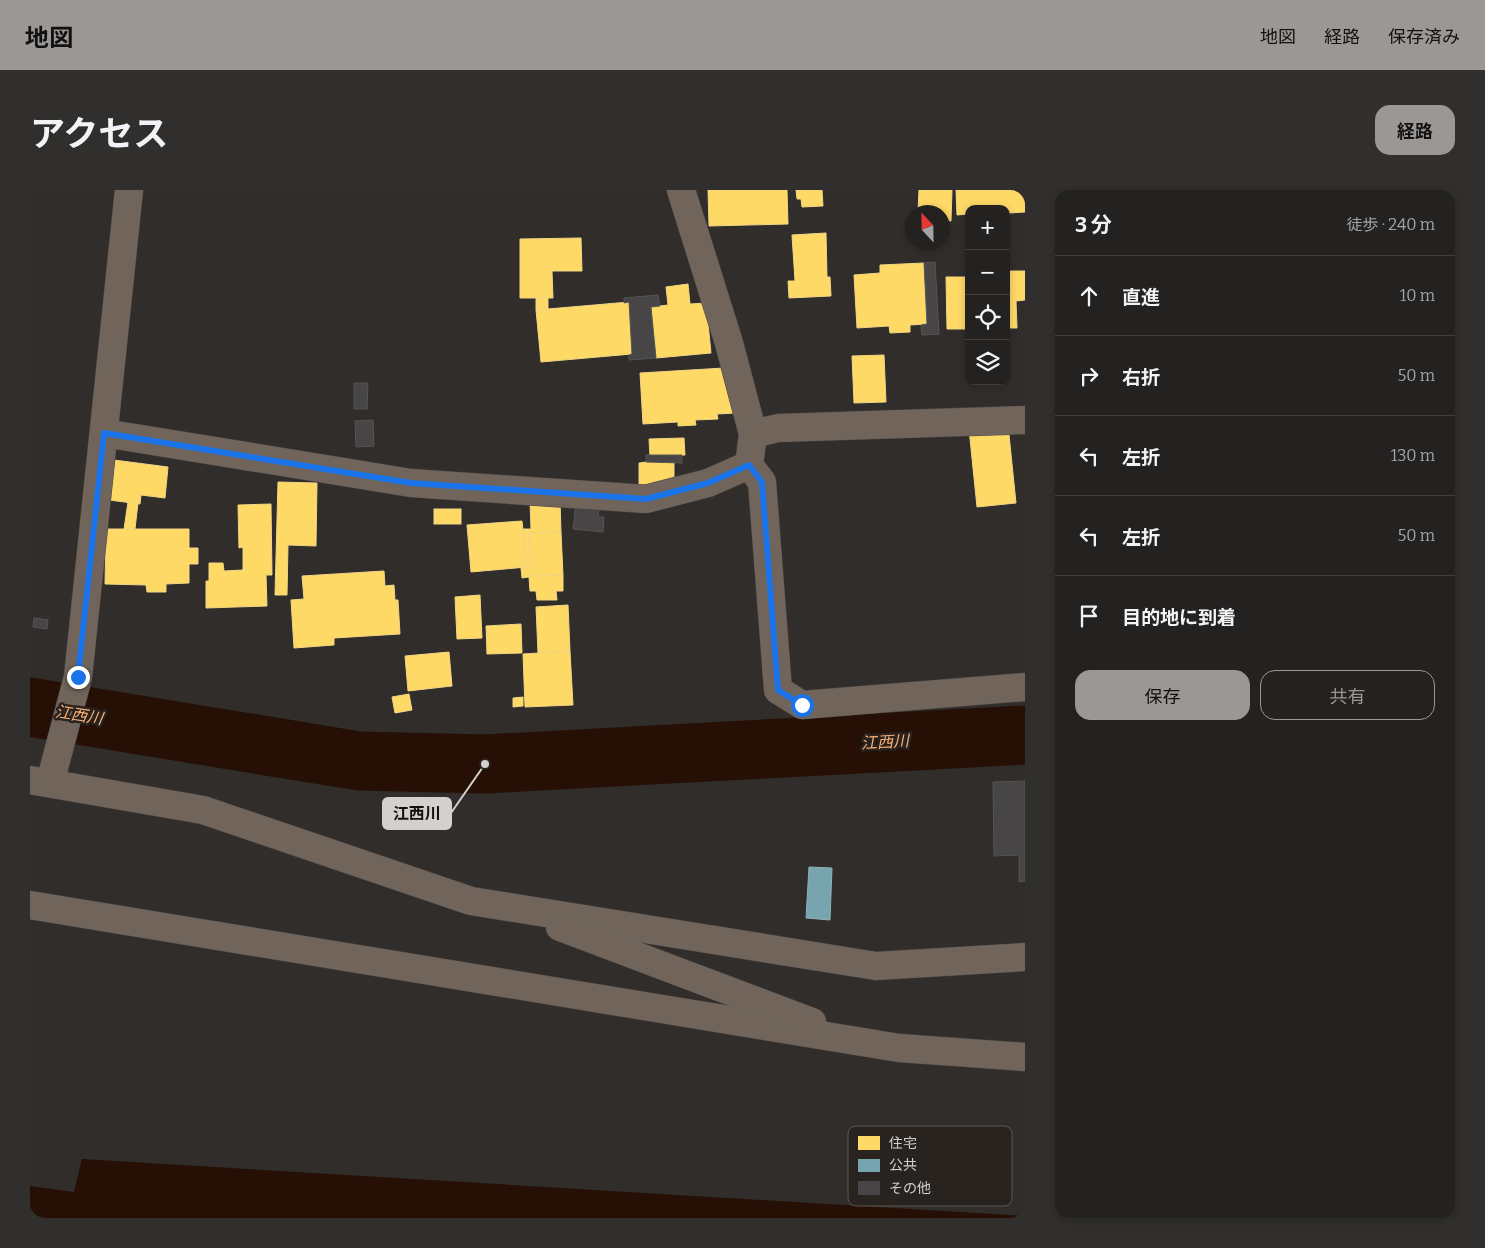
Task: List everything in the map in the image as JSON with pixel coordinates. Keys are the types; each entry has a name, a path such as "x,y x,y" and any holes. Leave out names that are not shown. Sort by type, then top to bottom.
{"street":[{"path":"129,190 78,677 58,747 40,782 204,810 471,901 876,966 1025,957"},
{"path":"681,190 729,343 753,434 749,465 762,482 778,690 802,705 1025,687"},
{"path":"753,434 778,428 1025,425"},
{"path":"104,433 411,483 646,499 708,483 749,465"},
{"path":"30,905 900,1048 1025,1057"},
{"path":"503,906 870,1043"}],"shaded area":[{"path":"82,1159 1025,1216 1025,1218 30,1218 30,1186 74,1192"}],"building: 住宅":[{"path":"708,190 787,190 788,224 709,226"},
{"path":"796,190 822,190 823,206 802,207 801,199 797,199"},
{"path":"919,190 952,190 951,221 950,205 918,205"},
{"path":"956,190 1025,190 1025,212 1010,213 1010,205 965,205 965,214 957,215"},
{"path":"826,233 827,277 830,277 831,296 789,298 788,281 795,281 792,235"},
{"path":"581,238 582,271 552,271 553,298 520,298 520,239"},
{"path":"924,263 927,324 910,325 910,332 890,333 889,326 857,328 854,275 880,273 880,265"},
{"path":"1010,271 1025,271 1025,300 1016,301 1017,328 1010,328"},
{"path":"946,277 965,277 965,329 947,329"},
{"path":"688,284 690,304 706,303 711,353 656,358 651,307 668,305 666,287"},
{"path":"536,298 548,298 548,309 536,310"},
{"path":"629,302 632,354 541,362 536,310"},
{"path":"884,355 886,402 854,403 852,356"},
{"path":"724,368 736,413 717,414 718,419 695,420 696,425 678,426 678,422 643,424 640,373"},
{"path":"1008,425 1016,503 977,507 969,429"},
{"path":"684,438 685,455 650,457 649,439"},
{"path":"114,460 168,467 165,498 141,495 140,504 109,500"},
{"path":"674,462 674,485 639,486 639,463"},
{"path":"278,482 317,483 316,546 288,545 287,595 275,595"},
{"path":"530,501 560,501 561,532 529,533 531,576 563,575 563,591 556,591 557,600 537,600 536,591 530,591 529,577 522,578 521,568 527,567 523,529 531,529"},
{"path":"128,502 138,503 135,529 124,529"},
{"path":"271,504 272,575 266,575 267,606 206,608 206,581 209,581 209,563 223,563 224,571 243,570 243,547 239,548 238,505"},
{"path":"434,509 461,509 461,524 434,524"},
{"path":"522,521 527,567 471,572 467,525"},
{"path":"106,529 189,529 189,548 198,548 198,564 189,564 189,583 166,584 166,592 147,592 146,585 105,584"},
{"path":"561,532 563,575 531,576 529,533"},
{"path":"384,571 385,586 394,585 395,600 398,600 400,634 334,638 334,645 294,648 291,600 304,599 302,576"},
{"path":"480,595 482,638 457,639 455,597"},
{"path":"568,605 570,651 538,653 536,607"},
{"path":"521,624 522,653 487,654 486,626"},
{"path":"570,651 573,705 525,707 523,654"},
{"path":"449,652 452,686 408,691 405,656"},
{"path":"409,694 412,710 395,713 392,697"},
{"path":"523,697 523,706 513,707 513,698"}],"building: 公共":[{"path":"809,867 832,868 830,920 806,918"}],"building: その他":[{"path":"935,262 939,334 922,335 921,325 927,324 924,263"},
{"path":"658,295 660,306 651,307 656,358 629,360 629,355 632,354 629,302 624,303 624,298"},
{"path":"354,383 368,383 367,409 354,409"},
{"path":"373,420 374,446 356,447 355,421"},
{"path":"646,455 682,455 682,463 646,462"},
{"path":"576,504 599,506 598,517 604,517 603,532 573,529"},
{"path":"34,618 48,620 47,629 33,627"},
{"path":"1025,781 1025,881 1019,882 1019,855 994,856 993,782"}],"waterway":[{"name":"江西川","path":"30,707 359,761 485,764 1025,735"}],"place":[{"name":"江西川","path":"485,764"}],"route":[{"path":"78,677 104,433 411,483 646,499 708,483 749,465 762,482 778,690 802,705"}]}
